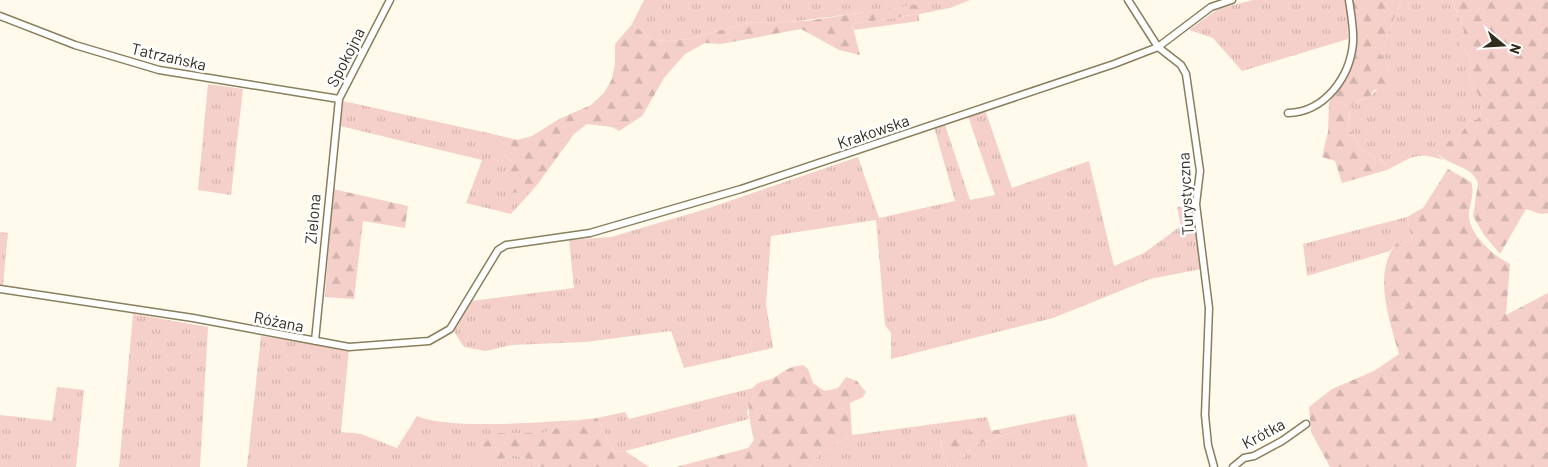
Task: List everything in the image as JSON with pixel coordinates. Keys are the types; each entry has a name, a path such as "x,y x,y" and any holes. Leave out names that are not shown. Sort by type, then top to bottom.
{"street":[{"name":"Spokojna","path":"338,99 390,0"},
{"name":"Turystyczna","path":"1128,0 1158,47 1181,65 1186,74 1200,171 1196,209 1209,308 1205,415 1208,446 1214,467"},
{"name":"Krakowska","path":"506,245 590,233 741,189 1114,64 1158,47 1212,7 1232,0"},
{"path":"1288,113 1299,113 1323,100 1332,92 1347,70 1353,40 1349,0"},
{"name":"Tatrzańska","path":"0,16 75,45 159,70 338,99"},
{"name":"Zielona","path":"315,342 338,99"},
{"name":"Różana","path":"0,289 193,318 349,347 429,341 450,329 498,250 506,245"},
{"name":"Krótka","path":"1233,467 1244,458 1254,456 1282,441 1306,424"}],"green space":[{"path":"644,0 970,0 950,8 919,14 919,5 798,21 748,23 688,39 668,41 652,40 632,24"},
{"path":"1253,0 1347,0 1348,39 1242,71 1213,38 1189,30 1218,9"},
{"path":"1351,0 1402,0 1380,54 1392,73 1391,84 1374,90 1369,98 1355,101 1350,109 1348,126 1362,150 1383,161 1387,170 1342,183 1335,161 1322,157 1328,132 1329,103 1350,69"},
{"path":"1402,0 1452,0 1464,31 1460,46 1470,57 1470,79 1482,105 1478,119 1470,121 1456,140 1438,155 1444,160 1427,156 1414,157 1387,170 1383,161 1362,150 1348,126 1350,109 1355,101 1369,98 1392,73 1380,54"},
{"path":"1452,0 1548,0 1548,213 1541,214 1526,209 1500,254 1484,235 1473,216 1478,183 1475,177 1470,172 1441,157 1437,152 1442,142 1456,140 1470,121 1478,119 1482,105 1470,79 1470,57 1460,46 1464,31"},
{"path":"919,4 919,14 852,24 860,55 839,50 801,29 721,44 705,43 685,54 664,78 642,116 619,131 612,127 587,124 574,134 537,185 526,193 504,192 512,162 497,147 497,135 517,140 532,136 559,119 591,105 604,93 612,79 615,64 615,44 632,24 652,40 668,41 688,39 748,23 806,21"},
{"path":"919,14 919,21 854,30 852,24"},
{"path":"208,84 243,89 231,195 198,190"},
{"path":"343,101 497,135 497,147 512,162 526,193 537,185 511,214 466,203 482,160 340,126"},
{"path":"985,110 1012,188 1089,161 1114,266 1144,253 1181,226 1177,207 1193,206 1201,269 1150,279 1053,318 891,359 891,333 885,325 876,220 771,236 766,304 773,348 684,368 671,331 585,342 512,345 486,351 464,347 453,330 471,301 574,288 569,240 611,237 706,209 858,157 879,218 955,201 934,127 945,125 970,200 995,195 968,116"},
{"path":"1448,169 1471,182 1472,194 1469,213 1472,228 1477,236 1489,250 1510,264 1506,315 1548,293 1548,467 1330,467 1311,432 1309,407 1332,389 1374,371 1399,354 1385,298 1385,269 1389,256 1396,244 1412,240 1407,217 1423,208"},
{"path":"333,189 408,206 405,228 363,221 354,299 325,297"},
{"path":"1407,217 1412,240 1396,244 1390,251 1307,276 1303,244"},
{"path":"0,232 8,233 3,285 0,285"},
{"path":"133,314 208,327 200,467 119,467"},
{"path":"261,336 349,349 341,432 361,434 397,448 417,416 450,423 472,424 579,420 543,433 515,433 492,462 515,455 537,462 539,467 247,467"},
{"path":"803,365 808,369 813,383 825,391 838,388 846,377 857,381 866,392 863,397 850,403 852,435 821,452 809,467 676,467 748,448 754,440 749,410 752,388 788,369"},
{"path":"57,387 84,390 76,467 0,467 0,415 52,421"},
{"path":"753,388 747,413 749,419 625,451 614,452 597,418 625,412 629,419"},
{"path":"1075,414 1088,467 948,467 958,464 972,446 1020,430 1020,425"},
{"path":"987,417 991,431 940,443 948,467 809,467 821,452 852,435"},
{"path":"597,418 614,452 625,451 649,467 539,467 537,462 515,455 492,462 482,458 481,445 499,433 543,433 579,420"},
{"path":"1020,425 1020,430 972,446 958,464 948,467 940,443 986,427 991,431"}]}
